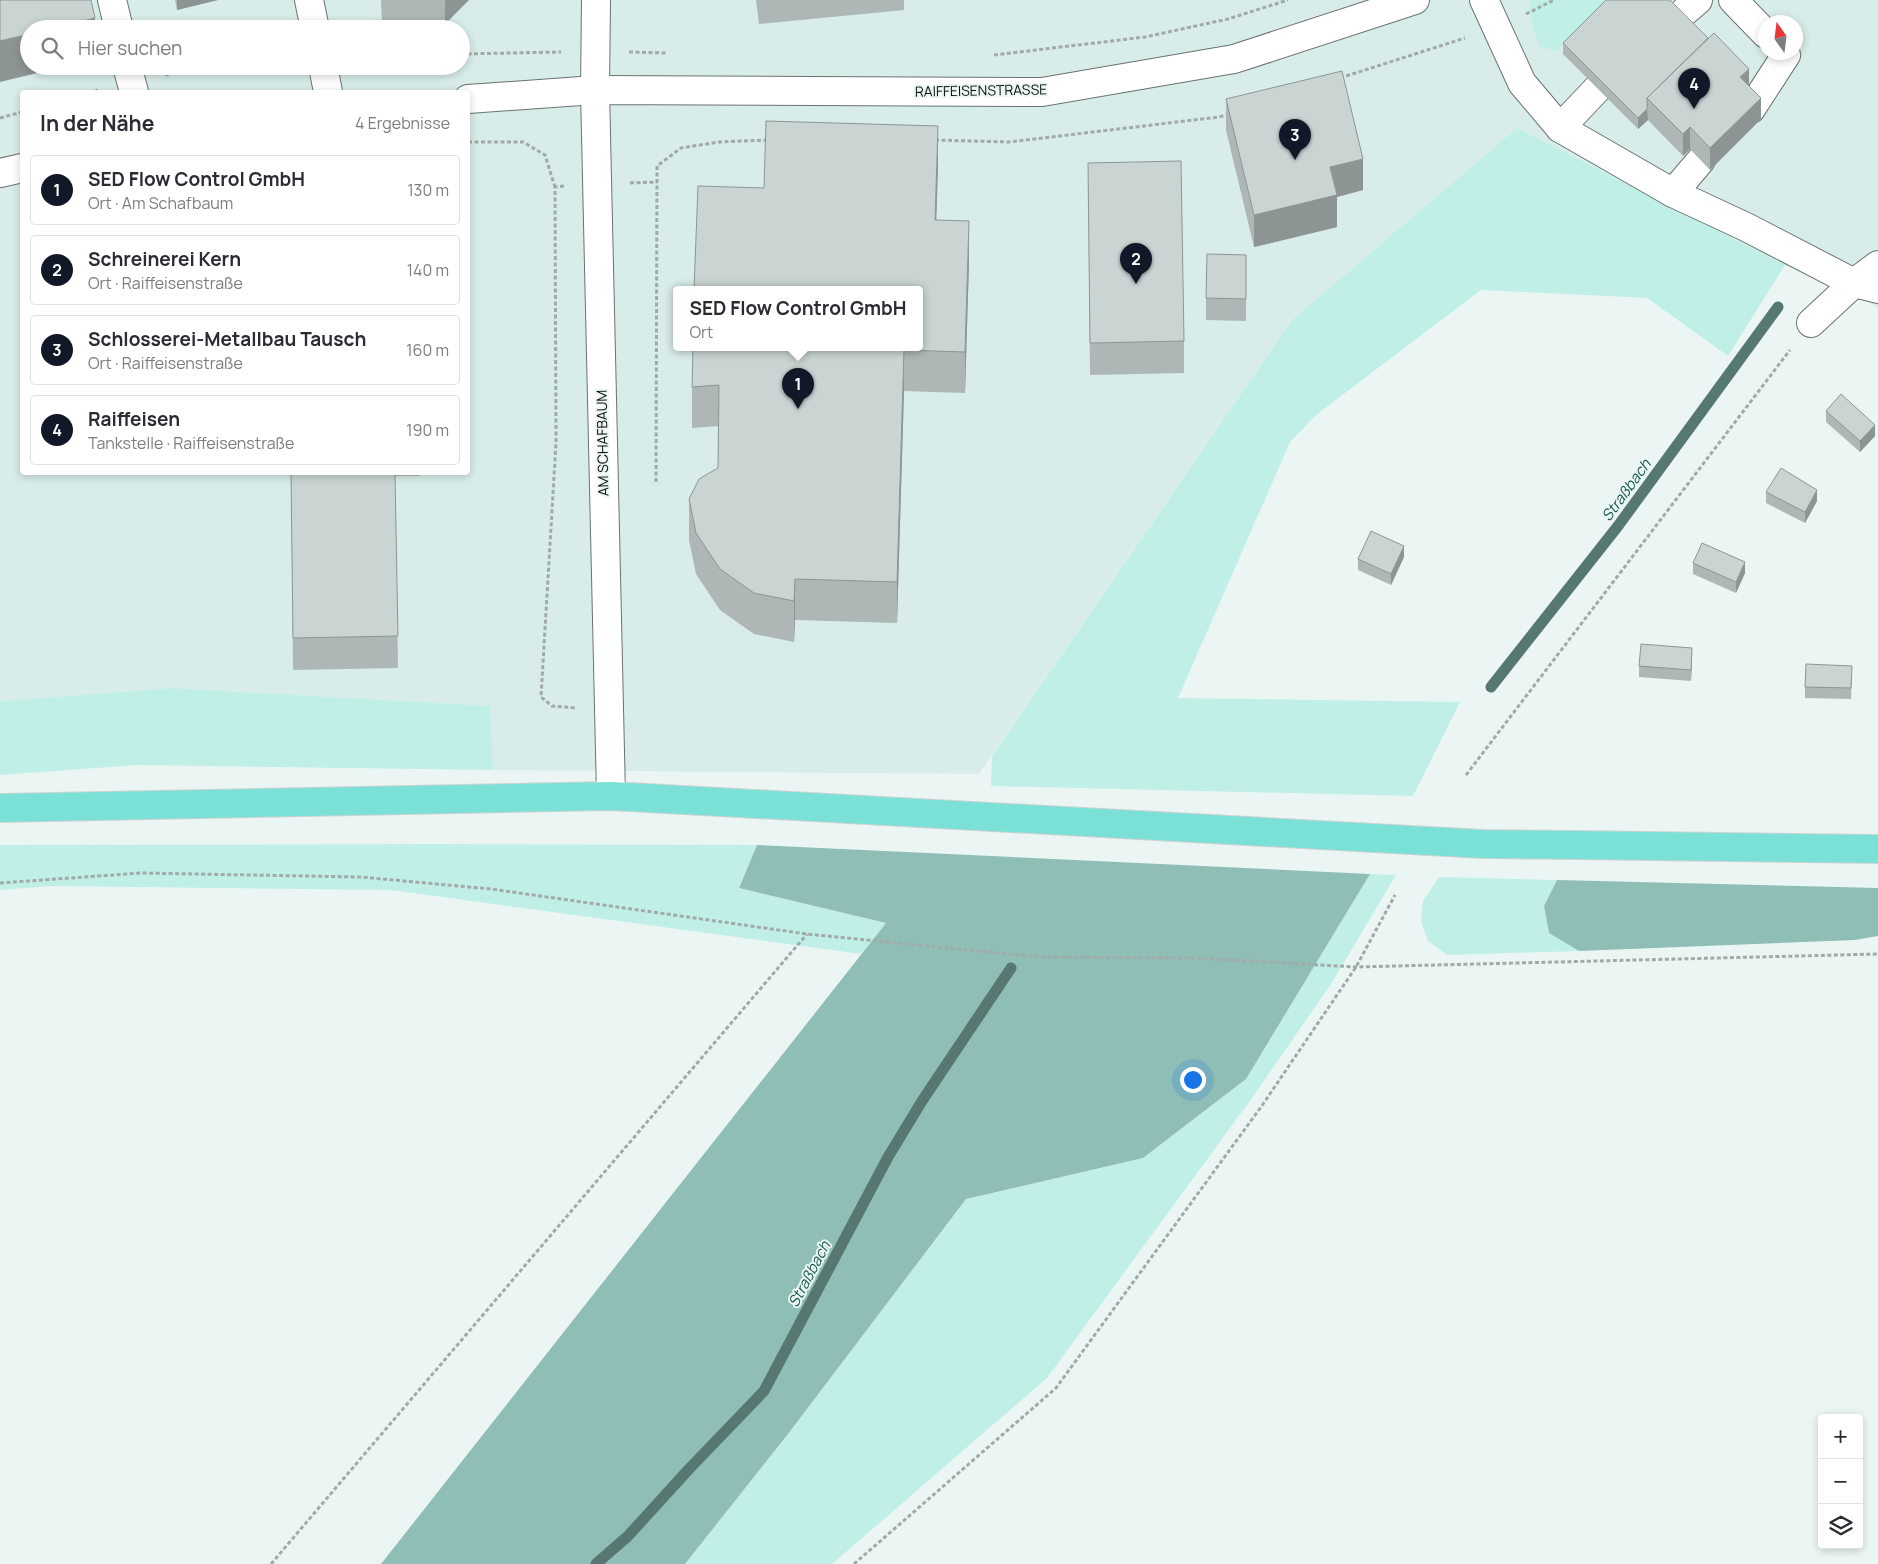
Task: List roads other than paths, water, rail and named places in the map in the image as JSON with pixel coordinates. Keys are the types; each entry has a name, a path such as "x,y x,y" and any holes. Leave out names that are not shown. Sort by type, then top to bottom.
{"main road":[{"path":"0,808 611,796 1483,844 1878,849"}],"street":[{"path":"112,0 117,20"},
{"path":"308,0 313,20"},
{"path":"595,90 596,0"},
{"name":"RAIFFEISENSTRASSE","path":"470,99 595,90 1042,92 1234,59 1415,0"},
{"path":"1484,0 1522,82 1560,128 1673,193 1866,286"},
{"path":"1677,18 1698,0"},
{"path":"1733,0 1758,26"},
{"path":"1751,109 1783,60"},
{"path":"129,75 133,90"},
{"path":"325,75 328,90"},
{"path":"1560,128 1597,89"},
{"name":"AM SCHAFBAUM","path":"595,90 611,796"},
{"path":"1673,193 1701,160"},
{"path":"0,173 20,168"},
{"path":"1810,322 1866,286 1878,266"}],"waterway":[{"name":"Straßbach","path":"1491,687 1618,526 1778,307"},
{"name":"Straßbach","path":"596,1564 628,1536 764,1391 888,1157 922,1101 1011,968"}],"place":[{"name":"Raiffeisen","path":"1694,109"},
{"name":"Schlosserei-Metallbau Tausch","path":"1295,160"},
{"name":"Schreinerei Kern","path":"1136,284"},
{"name":"SED Flow Control GmbH","path":"798,409"}]}
